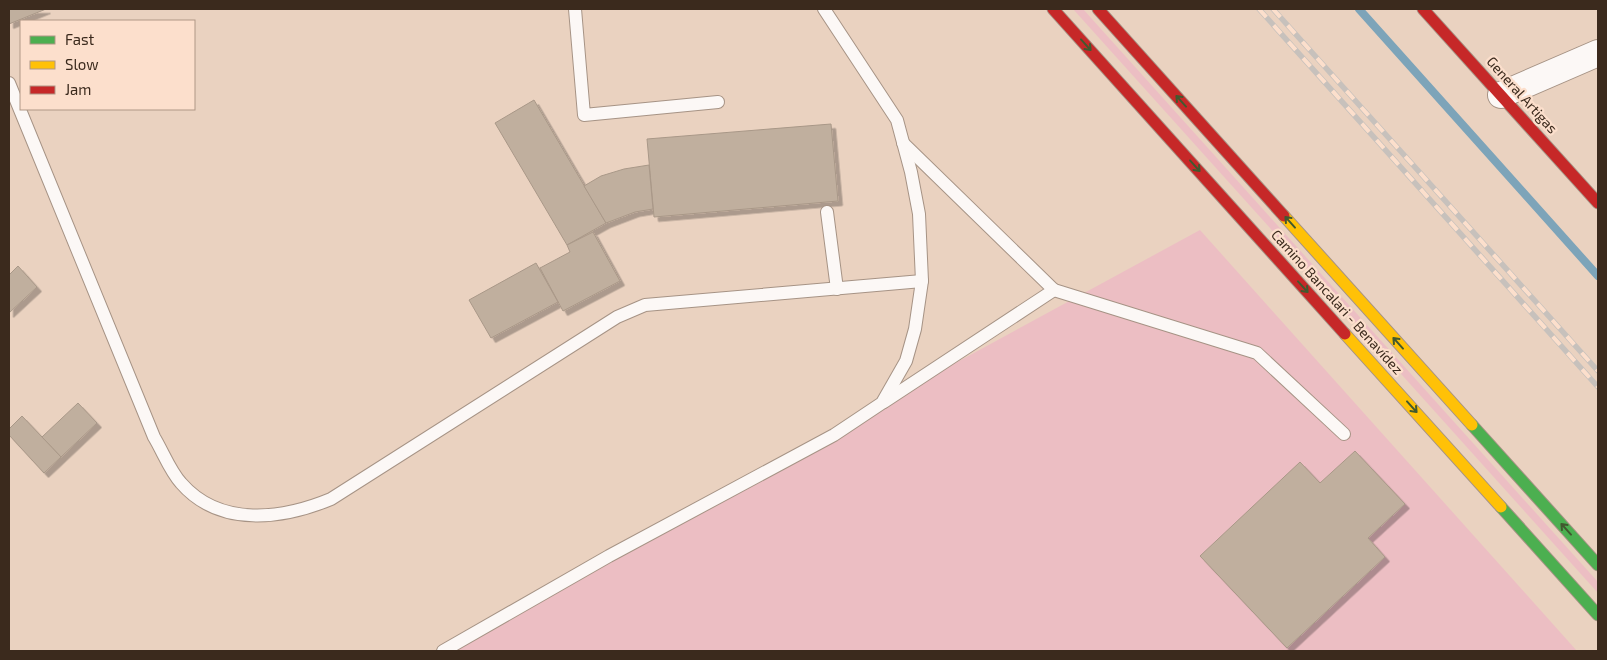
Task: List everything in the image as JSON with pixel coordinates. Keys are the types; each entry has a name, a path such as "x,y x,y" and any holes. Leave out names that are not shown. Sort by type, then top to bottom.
{"main road":[{"name":"Camino Bancalari - Benavídez","path":"1053,9 1598,614"},
{"name":"Camino Bancalari - Benavídez","path":"1098,9 1598,565"},
{"name":"General Artigas","path":"1423,9 1598,202"}],"street":[{"path":"1501,94 1598,53"}],"lane":[{"path":"574,9 584,115 718,102"},
{"path":"824,9 892,113 903,143 919,214 922,281 915,329 906,361 882,404"},
{"path":"9,84 154,437 181,483 202,501 235,514 270,517 306,509 331,498 617,317 645,306 922,281"},
{"path":"903,143 1054,290 1256,353 1344,434"},
{"path":"827,212 837,289"},
{"path":"443,651 609,556 834,435 1054,290"}],"shaded area":[{"path":"1073,9 1083,9 1598,582 1598,593"},
{"path":"1200,230 1577,651 443,651 882,403"}],"building":[{"path":"9,9 46,9 9,24"},
{"path":"534,100 606,223 567,245 495,123"},
{"path":"831,124 838,201 654,217 647,139"},
{"path":"649,165 653,209 635,212 606,223 584,186 601,176 624,169"},
{"path":"593,232 620,281 563,311 540,268 570,252 567,245"},
{"path":"536,263 558,302 491,338 469,300"},
{"path":"18,266 37,287 9,313 9,275"},
{"path":"78,403 97,423 61,457 42,437"},
{"path":"22,416 61,457 44,473 9,435 9,429"},
{"path":"1355,451 1405,504 1368,538 1385,557 1287,648 1200,556 1300,462 1320,483"}],"waterway":[{"path":"1359,9 1598,276"}],"railway":[{"path":"1259,9 1598,387"},
{"path":"1273,9 1598,371"}],"traffic: fast":[{"path":"1472,425 1598,565"},
{"path":"1501,507 1598,615"}],"traffic: slow":[{"path":"1284,216 1472,425"},
{"path":"1345,334 1501,507"}],"traffic: jam":[{"path":"1053,9 1345,334"},
{"path":"1098,9 1284,216"},
{"path":"1423,9 1598,203"}]}
